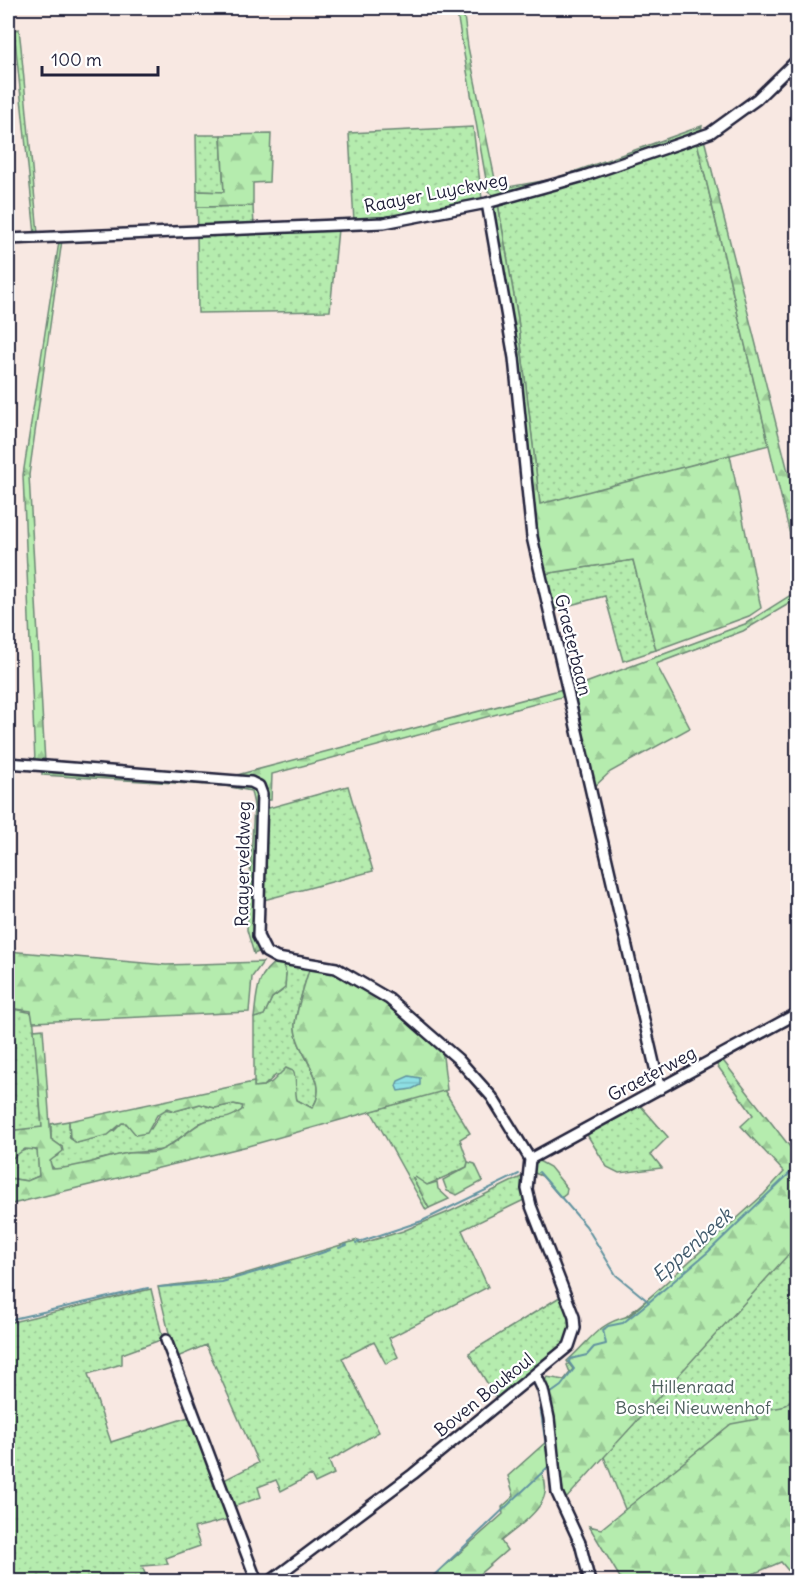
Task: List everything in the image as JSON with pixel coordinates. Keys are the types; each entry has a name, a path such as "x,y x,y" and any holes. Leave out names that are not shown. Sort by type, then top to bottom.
{"street":[{"name":"Raayer Luyckweg","path":"8,239 384,223 487,203 584,177 710,133 758,99 798,59"},
{"name":"Graeterbaan","path":"487,203 514,358 532,537 660,1089"},
{"name":"Raayerveldweg","path":"8,763 251,782 259,786 262,794 258,936 261,945 277,958 336,968 389,999 458,1059 492,1097 529,1163"},
{"name":"Graeterweg","path":"529,1163 798,1013"},
{"name":"Boven Boukoul","path":"269,1581 413,1474 569,1346 575,1328 567,1297 531,1206 527,1190 529,1163"},
{"path":"166,1340 175,1370 210,1452 257,1581"},
{"path":"536,1375 543,1390 549,1418 557,1493 580,1543 590,1581"}],"green space":[{"path":"456,8 463,8 468,47 497,189 554,179 702,126 701,133 572,176 495,196 488,191"},
{"path":"19,29 38,234 35,234 14,30"},
{"path":"473,127 482,199 414,214 354,222 349,133"},
{"path":"271,134 269,182 253,183 253,206 197,207 197,191 224,192 221,135"},
{"path":"196,135 221,135 224,192 197,191"},
{"path":"704,139 797,507 797,564 697,142"},
{"path":"697,142 769,445 540,505 518,319 498,204 604,174"},
{"path":"498,204 518,319 540,504 730,455 761,608 749,616 656,650 633,560 544,574 492,211"},
{"path":"253,206 254,227 198,228 197,207"},
{"path":"338,229 330,311 198,313 197,235"},
{"path":"62,240 29,475 45,763 35,762 23,475 59,242"},
{"path":"633,560 656,650 623,661 605,596 551,610 544,574"},
{"path":"797,591 797,599 743,631 656,664 690,728 610,772 593,788 572,688 745,624"},
{"path":"563,689 565,696 272,774 271,800 265,800 256,781 237,775"},
{"path":"42,769 250,784 257,790 260,805 253,929 256,943 261,951 254,954 247,930 254,805 251,791 225,786 42,775"},
{"path":"348,786 373,871 260,901 265,809"},
{"path":"8,951 166,965 263,962 252,977 249,1012 33,1022 31,1011 8,1008"},
{"path":"277,961 282,962 286,974 285,988 272,998 264,1015 254,1018 261,978"},
{"path":"282,962 311,965 295,1028 301,1049 316,1078 317,1098 312,1108 297,1100 294,1091 276,1075 264,1086 254,1087 254,1018 264,1015 272,998 282,991 286,974"},
{"path":"311,965 347,976 364,986 398,1010 442,1048 447,1090 248,1146 8,1205 8,1178 27,1181 39,1176 37,1150 25,1149 8,1161 8,1131 42,1127 34,1030 43,1029 51,1139 62,1147 63,1151 50,1161 52,1169 72,1167 129,1153 154,1152 172,1144 203,1122 230,1117 242,1110 243,1106 234,1104 215,1108 200,1104 175,1111 168,1108 157,1115 147,1133 136,1135 126,1123 122,1123 108,1135 77,1143 70,1138 69,1121 254,1082 254,1087 264,1086 272,1082 286,1068 293,1071 297,1100 312,1108 317,1098 316,1078 301,1049 295,1028"},
{"path":"8,1008 33,1013 42,1128 8,1131"},
{"path":"721,1058 797,1156 797,1245 565,1500 543,1385 547,1377 564,1380 573,1369 567,1361 601,1328 629,1316 764,1194 784,1172 741,1126 753,1115 714,1061"},
{"path":"444,1090 470,1133 460,1139 468,1162 467,1167 427,1185 413,1178 429,1208 426,1210 371,1111"},
{"path":"200,1104 215,1108 233,1104 243,1106 242,1110 227,1120 210,1120 200,1123 163,1150 128,1153 97,1160 88,1166 55,1170 50,1164 51,1159 59,1155 62,1147 51,1139 51,1124 69,1121 70,1138 77,1143 114,1131 122,1123 151,1129 163,1109 175,1111"},
{"path":"640,1105 668,1137 651,1154 662,1168 619,1173 607,1167 586,1133"},
{"path":"32,1148 38,1152 39,1176 27,1181 8,1178 8,1161 19,1152"},
{"path":"537,1160 550,1167 567,1188 566,1194 561,1198 542,1176 532,1172"},
{"path":"468,1162 475,1164 483,1181 457,1195 447,1191 443,1180 467,1167"},
{"name":"Hillenraad Boshei Nieuwenhof","path":"797,1169 797,1554 654,1581 567,1365 716,1243"},
{"path":"523,1176 524,1200 462,1230 488,1287 389,1338 398,1357 386,1364 374,1342 342,1358 379,1432 329,1461 334,1474 315,1483 311,1475 281,1491 276,1480 258,1487 261,1497 233,1507 222,1481 258,1463 206,1345 175,1358 158,1287 230,1278 358,1240 360,1244 403,1231 451,1211"},
{"path":"413,1178 427,1185 437,1182 438,1189 449,1199 429,1208"},
{"path":"151,1289 163,1339 122,1354 122,1364 88,1374 111,1442 189,1417 229,1519 194,1528 200,1546 166,1558 168,1564 142,1566 148,1581 8,1582 8,1323"},
{"path":"563,1295 571,1318 567,1343 498,1401 469,1353"},
{"path":"797,1396 797,1581 781,1562 736,1581 622,1581 589,1526 601,1529 731,1424 758,1419 753,1412 782,1407"},
{"path":"547,1441 550,1465 542,1474 545,1494 535,1512 501,1541 507,1550 475,1578 477,1581 427,1582 503,1514 502,1507 514,1496 508,1476"}],"water":[{"path":"409,1076 420,1078 420,1085 398,1091 396,1086 398,1081"}],"waterway":[{"name":"Eppenbeek","path":"539,1172 586,1226 616,1275 649,1302 708,1252 793,1170 798,1162"},
{"name":"Eppenbeek","path":"356,1243 422,1221 519,1174"},
{"name":"Eppenbeek","path":"339,1248 347,1245"},
{"name":"Eppenbeek","path":"304,1259 330,1250"},
{"name":"Eppenbeek","path":"160,1287 222,1282 290,1262"},
{"name":"Eppenbeek","path":"8,1320 148,1288"},
{"path":"547,1396 561,1386 574,1369 569,1362 570,1359 587,1355 594,1347 606,1344 603,1330 608,1326 623,1323 649,1302"},
{"path":"427,1582 549,1466 539,1399"}]}
